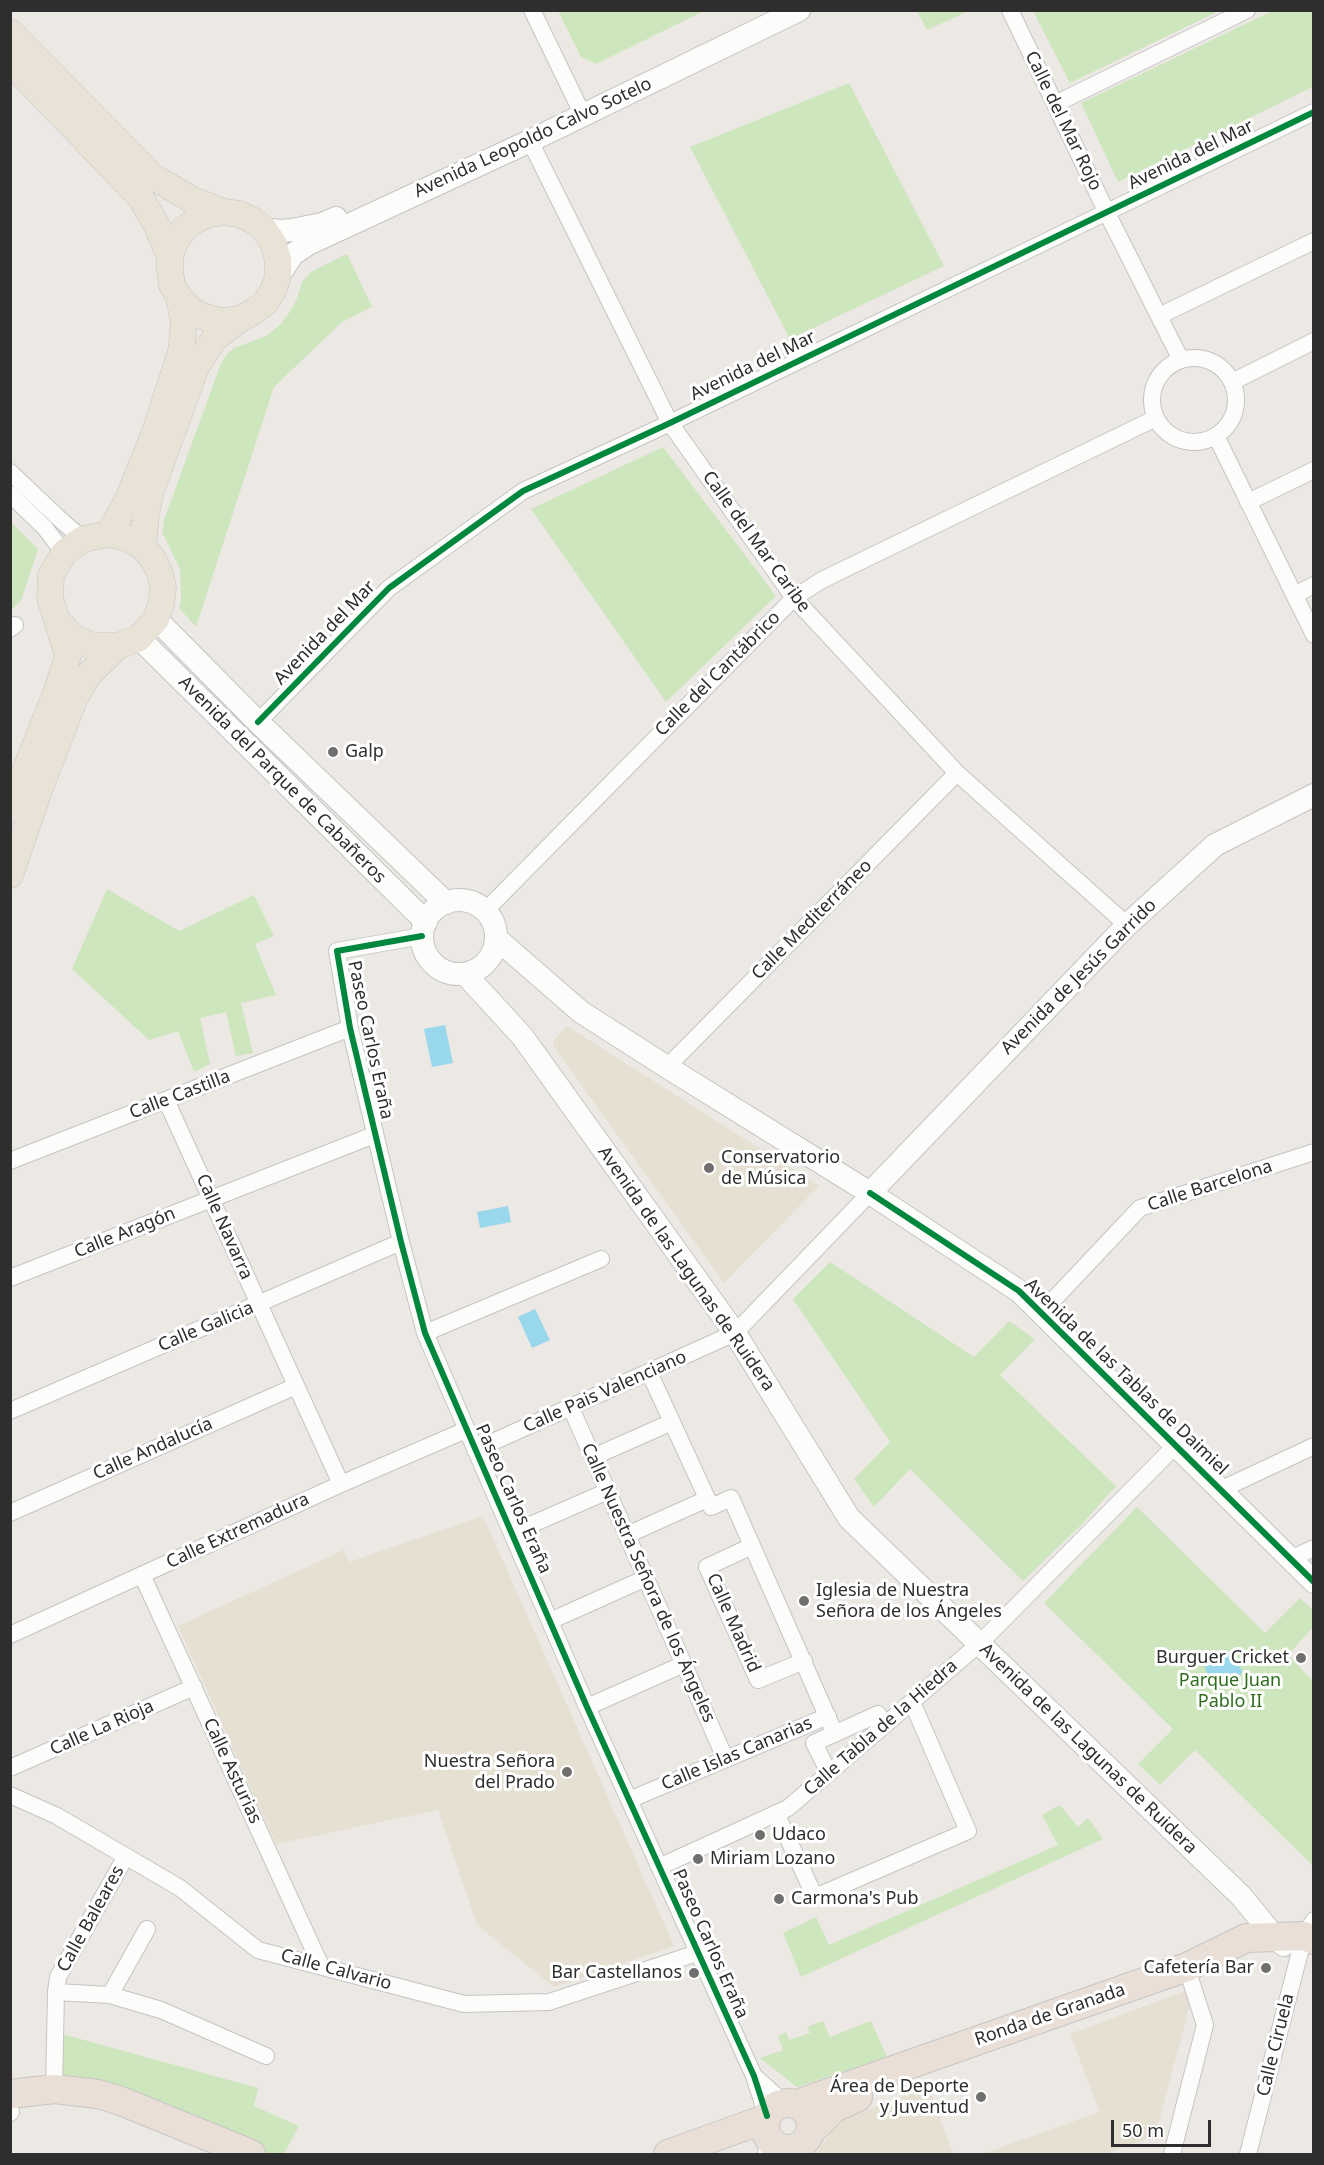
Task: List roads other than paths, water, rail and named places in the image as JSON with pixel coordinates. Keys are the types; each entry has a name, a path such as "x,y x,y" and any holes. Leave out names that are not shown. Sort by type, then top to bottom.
{"highway":[{"name":"Ronda de Granada","path":"774,2125 1187,1967 1246,1938 1301,1940"},
{"name":"Ronda de Granada","path":"802,2144 834,2108 880,2088 1189,1975 1250,1948 1301,1940"},
{"path":"10,2094 54,2090 98,2094 121,2101 251,2154"},
{"path":"11,2112 40,2099 73,2098 95,2102 223,2154"},
{"path":"668,2154 774,2125 809,2116 802,2144 792,2149 775,2146 774,2125"},
{"path":"700,2154 724,2145 753,2142 774,2125"}],"main road":[{"name":"Avenida Leopoldo Calvo Sotelo","path":"264,229 279,231 322,224 580,109 780,10"},
{"name":"Avenida Leopoldo Calvo Sotelo","path":"278,277 292,255 308,244 530,141 799,10"},
{"path":"10,32 153,177 191,199 252,220 264,229 276,251 278,277 265,303 214,339 196,367 151,491 143,548"},
{"path":"10,62 141,198 158,226 170,257"},
{"path":"224,212 209,214 184,229 175,242 170,257 172,285 191,310 204,317 222,321 240,319"},
{"path":"108,534 129,499 182,352 184,323 179,297"},
{"path":"10,809 68,657 50,598 51,575 74,546 108,534 127,538 143,548 153,559 160,573 163,588 161,606 137,634 88,675 74,700 10,875"},
{"path":"57,620 72,636 92,646 137,634"},
{"name":"Avenida del Parque de Cabañeros","path":"137,634 258,722 446,903"},
{"name":"Avenida del Parque de Cabañeros","path":"137,634 424,929"},
{"name":"Avenida de Jesús Garrido","path":"870,1193 1126,925 1215,845 1314,795"},
{"path":"461,901 472,903 485,910 493,922 497,939 494,951 480,969 465,974 449,973 431,961 423,947 424,929 433,911 446,903 461,901"},
{"name":"Avenida de las Tablas de Daimiel","path":"497,939 581,1012 870,1193 1018,1291 1314,1582"},
{"name":"Avenida de las Lagunas de Ruidera","path":"465,974 522,1036 735,1333 849,1518 1241,1896 1301,1940"}],"street":[{"path":"532,10 580,109"},
{"name":"Calle del Mar Rojo","path":"1010,10 1107,213 1181,360"},
{"path":"1055,104 1247,10"},
{"name":"Avenida del Mar","path":"258,722 389,588 523,491 670,423 1314,112"},
{"name":"Calle del Mar Caribe","path":"530,141 670,423 794,598 957,773 1126,925"},
{"path":"1159,316 1314,241"},
{"path":"1232,382 1314,341"},
{"path":"1198,358 1212,362 1224,370 1232,382 1236,398 1234,412 1227,426 1216,436 1202,441 1176,438 1164,430 1156,418 1152,396 1156,382 1168,367 1181,360 1198,358"},
{"name":"Calle del Cantábrico","path":"485,910 794,598 822,580 1156,418"},
{"path":"1216,436 1314,635"},
{"path":"1248,502 1314,470"},
{"path":"10,472 63,523 74,546"},
{"path":"10,495 45,528 74,546"},
{"path":"1294,595 1314,585"},
{"name":"Calle Mediterráneo","path":"667,1067 957,773"},
{"name":"Paseo Carlos Eraña","path":"424,929 337,951 350,1028 374,1135 425,1333 587,1707 774,2125"},
{"name":"Calle Castilla","path":"10,1161 350,1028"},
{"name":"Calle Navarra","path":"166,1100 341,1484"},
{"name":"Calle Aragón","path":"10,1278 374,1135"},
{"name":"Calle Barcelona","path":"1041,1313 1140,1208 1314,1152"},
{"path":"735,1333 870,1193"},
{"name":"Calle Galicia","path":"10,1411 401,1242"},
{"path":"425,1333 601,1259"},
{"name":"Calle Pais Valenciano","path":"475,1449 735,1333"},
{"path":"649,1372 711,1507 731,1498 828,1716"},
{"name":"Calle Andalucía","path":"10,1513 296,1386"},
{"name":"Calle Nuestra Señora de los Ángeles","path":"571,1408 725,1758"},
{"path":"592,1456 672,1422"},
{"name":"Calle Extremadura","path":"10,1635 341,1484 466,1430"},
{"name":"Calle Tabla de la Hiedra","path":"659,1867 788,1808 979,1644 1175,1446"},
{"path":"1220,1490 1314,1446"},
{"path":"512,1533 608,1491"},
{"path":"627,1535 707,1499"},
{"name":"Calle Madrid","path":"752,1546 707,1567 758,1680 804,1661"},
{"path":"1290,1559 1314,1548"},
{"name":"Calle Asturias","path":"142,1575 321,1966"},
{"path":"550,1621 646,1578"},
{"path":"587,1707 684,1664"},
{"name":"Calle La Rioja","path":"10,1768 194,1687"},
{"path":"776,1814 815,1897 968,1831 912,1702"},
{"path":"829,1773 814,1743 879,1714 885,1725"},
{"name":"Calle Islas Canarias","path":"629,1800 828,1716 835,1734"},
{"name":"Calle Calvario","path":"10,1795 57,1816 180,1888 258,1950 464,2004 549,2002 697,1953"},
{"name":"Calle Baleares","path":"54,2090 58,1977 126,1856"},
{"path":"110,1995 147,1929"},
{"name":"Calle Ciruela","path":"1248,2154 1301,1940"},
{"path":"1172,2154 1205,2025 1189,1975"},
{"path":"56,1992 110,1995 161,2010 266,2056"}],"water":[{"path":"445,1025 453,1063 432,1067 424,1029"},
{"path":"508,1206 511,1222 480,1228 477,1212"},
{"path":"535,1309 550,1340 532,1348 518,1317"},
{"path":"1232,1653 1242,1671 1236,1685 1224,1686 1208,1681 1205,1665 1215,1655"}],"place":[{"name":"Galp","path":"333,752"},
{"name":"Conservatorio de Música","path":"709,1168"},
{"name":"Iglesia de Nuestra Señora de los Ángeles","path":"804,1601"},
{"name":"Burguer Cricket","path":"1301,1658"},
{"name":"Nuestra Señora del Prado","path":"567,1772"},
{"name":"Udaco","path":"760,1835"},
{"name":"Miriam Lozano","path":"698,1859"},
{"name":"Carmona's Pub","path":"779,1899"},
{"name":"Cafetería Bar","path":"1266,1968"},
{"name":"Bar Castellanos","path":"694,1973"},
{"name":"Área de Deporte y Juventud","path":"981,2097"}],"park label":[{"name":"Parque Juan Pablo II","path":"1230,1691"}]}
